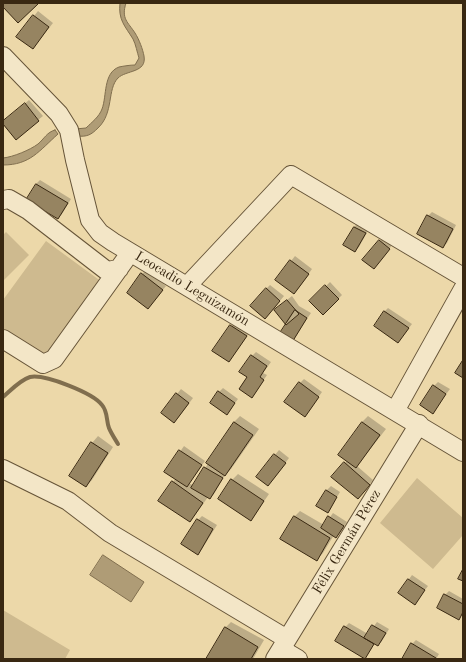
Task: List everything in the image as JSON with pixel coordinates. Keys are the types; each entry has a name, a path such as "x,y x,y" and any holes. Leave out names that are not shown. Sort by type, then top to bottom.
{"street":[{"name":"Leocadio Leguizamón","path":"3,56 59,114 69,130 90,220 100,233 130,253 419,424 463,452"},
{"path":"187,286 291,175 463,278"},
{"path":"3,200 9,199 28,210 107,271 119,269"},
{"path":"3,340 43,364 54,359 130,253"},
{"path":"395,411 463,289"},
{"name":"Félix Germán Pérez","path":"281,649 419,424"},
{"path":"3,469 68,501 110,533 298,659"}],"shaded area":[{"path":"120,3 126,3 124,13 125,17 139,41 144,56 144,61 139,68 118,78 112,88 106,115 98,128 89,135 77,136 75,129 86,128 101,112 104,104 106,85 110,74 119,67 135,65 139,58 134,41 121,18"},
{"path":"55,130 58,134 34,156 20,163 3,165 3,158 31,149 50,132"},
{"path":"6,232 29,255 3,281 3,235"},
{"path":"46,241 102,282 45,359 3,328 3,300"},
{"path":"417,478 463,518 463,535 433,569 380,523"},
{"path":"103,555 144,582 131,602 90,575"},
{"path":"3,610 70,650 65,659 3,659"}],"building":[{"path":"3,3 38,4 18,23 3,7"},
{"path":"33,15 49,27 33,49 16,37"},
{"path":"25,103 39,121 16,140 3,124 3,121"},
{"path":"36,184 68,203 58,219 26,200"},
{"path":"427,215 453,229 443,248 417,234"},
{"path":"354,227 366,233 355,252 343,245"},
{"path":"379,240 390,249 374,269 362,260"},
{"path":"290,260 309,274 294,294 275,280"},
{"path":"141,273 163,290 148,309 127,293"},
{"path":"325,285 339,299 323,315 309,301"},
{"path":"266,288 280,301 265,319 250,306"},
{"path":"287,300 299,314 286,325 274,310"},
{"path":"295,310 307,318 291,344 278,336"},
{"path":"384,311 409,328 398,343 374,326"},
{"path":"230,325 247,336 229,362 212,351"},
{"path":"251,355 267,366 260,377 264,380 252,398 239,389 247,377 239,372"},
{"path":"463,360 463,378 455,373"},
{"path":"299,382 319,397 305,417 284,402"},
{"path":"433,385 446,394 433,414 420,405"},
{"path":"218,391 235,403 227,415 210,403"},
{"path":"176,393 189,403 174,423 161,413"},
{"path":"234,422 253,435 225,476 206,463"},
{"path":"362,422 380,435 356,468 338,455"},
{"path":"91,442 108,453 86,487 69,476"},
{"path":"179,450 202,465 187,487 164,472"},
{"path":"274,454 286,463 268,486 256,477"},
{"path":"344,462 370,485 358,499 331,477"},
{"path":"204,467 223,478 210,499 191,488"},
{"path":"231,479 264,501 251,521 218,499"},
{"path":"172,481 203,503 190,522 158,501"},
{"path":"326,490 337,497 328,513 316,506"},
{"path":"294,516 330,538 317,561 280,539"},
{"path":"328,516 344,526 336,538 321,528"},
{"path":"197,519 213,529 198,555 181,544"},
{"path":"463,569 463,581 458,579"},
{"path":"408,579 425,590 415,605 398,593"},
{"path":"444,594 463,604 463,612 459,620 437,608"},
{"path":"372,625 386,633 378,646 364,638"},
{"path":"344,626 374,644 365,659 335,641"},
{"path":"225,627 258,647 251,659 206,659"},
{"path":"411,643 436,658 402,659"}],"waterway":[{"path":"3,397 19,383 30,377 46,378 68,385 89,395 102,405 105,410 109,428 118,444"}]}
